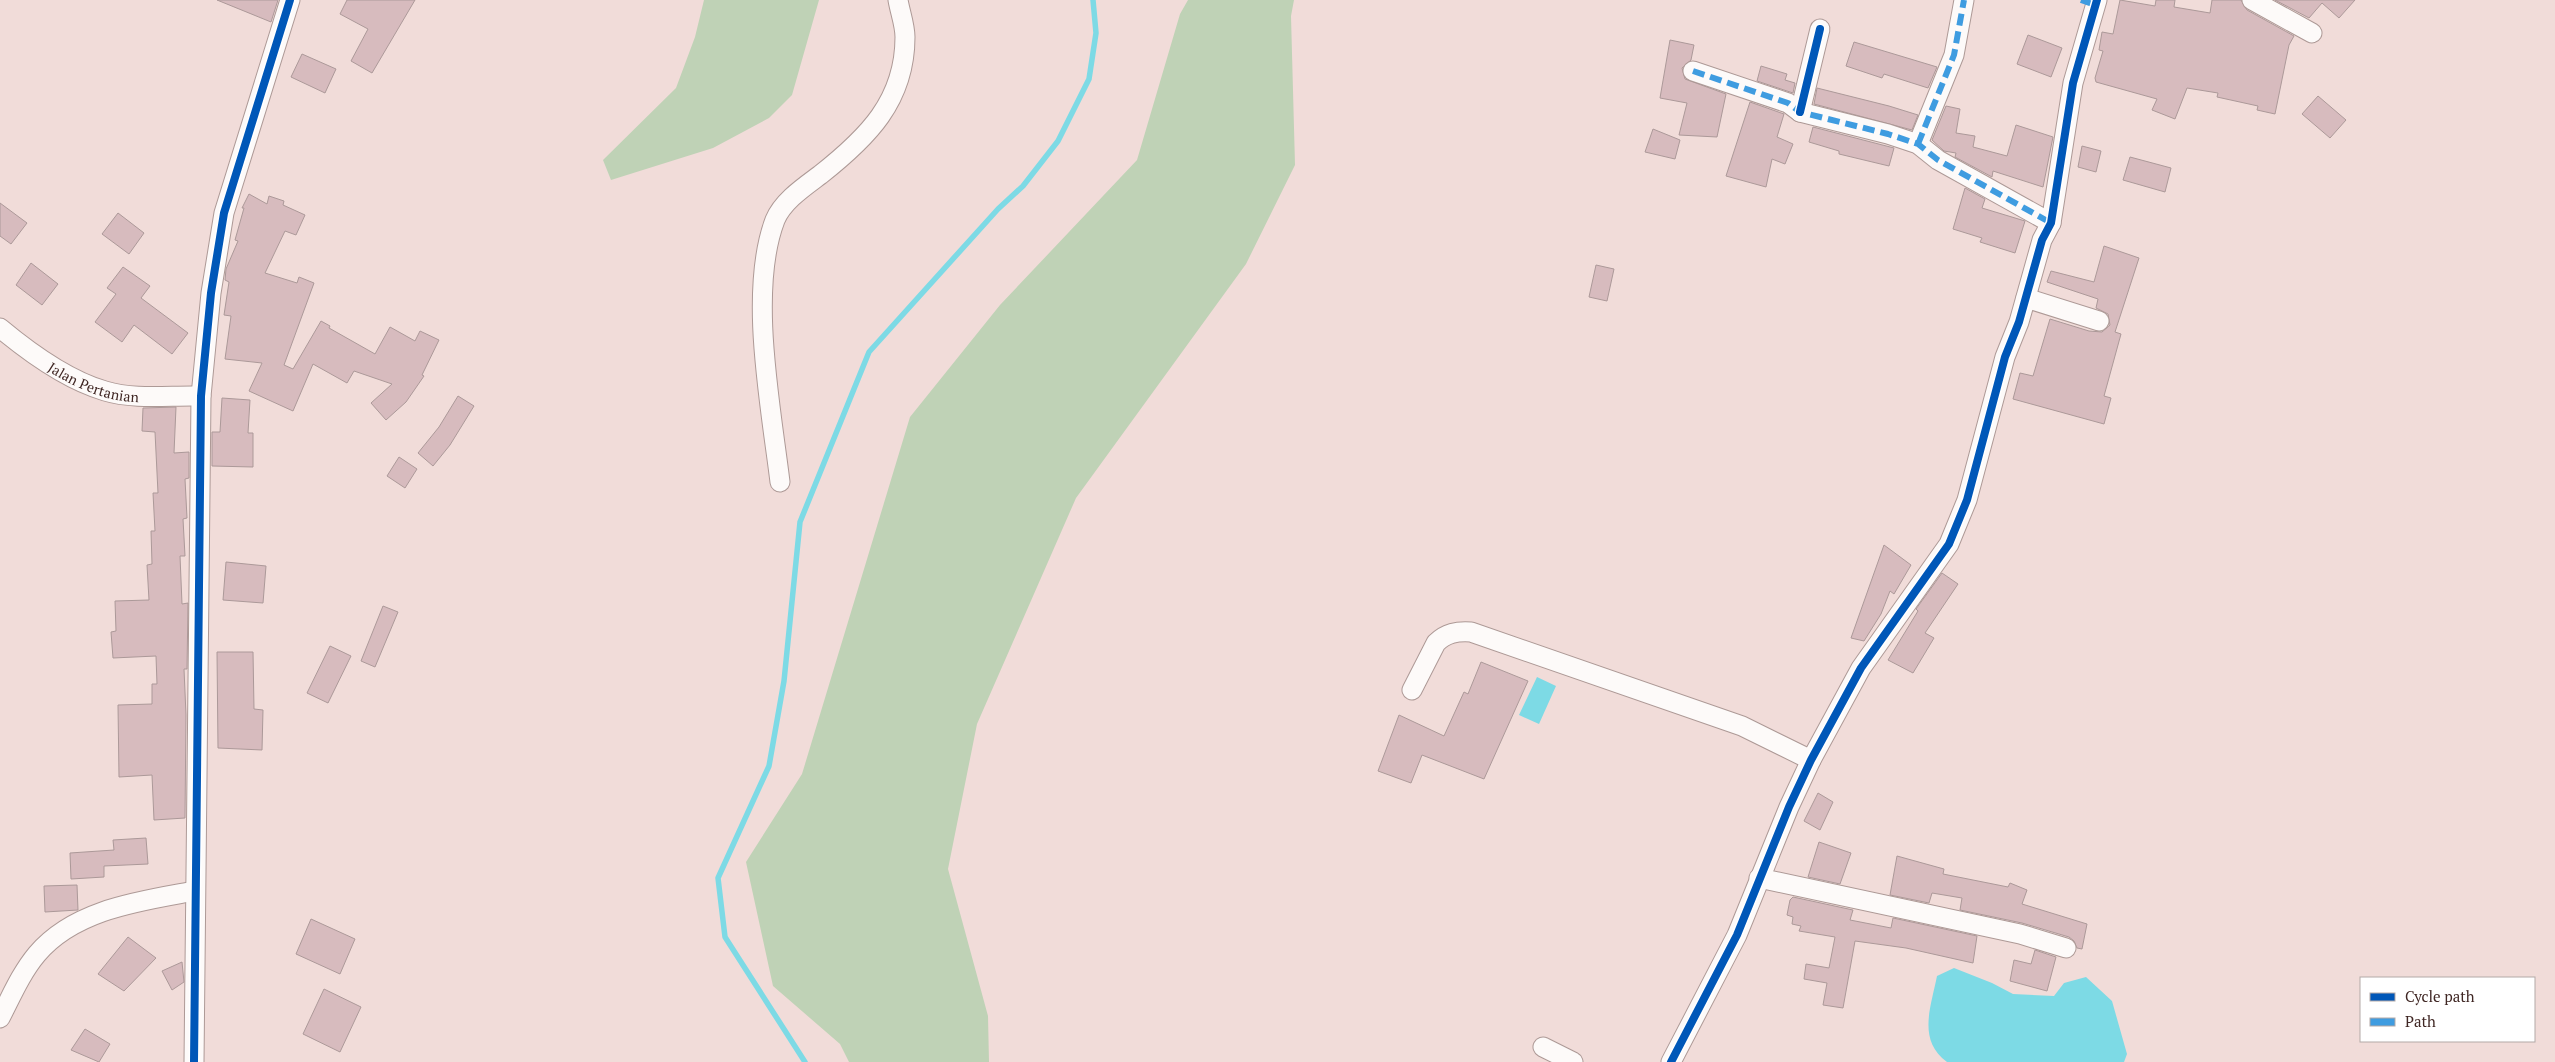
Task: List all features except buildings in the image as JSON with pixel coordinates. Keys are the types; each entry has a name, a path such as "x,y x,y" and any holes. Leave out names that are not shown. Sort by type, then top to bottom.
{"street":[{"path":"194,1062 201,396 211,293 224,213 290,0"},
{"path":"780,482 764,354 763,280 768,243 776,218 793,196 847,154 872,130 889,103 903,71 905,35 898,0"},
{"path":"1918,144 1954,55 1964,0"},
{"path":"2252,0 2312,33"},
{"path":"1671,1062 1737,935 1789,807 1811,760 1861,668 1948,544 1967,500 2005,357 2026,298 2042,240 2051,223 2073,83 2091,2"},
{"path":"1800,112 1820,29"},
{"path":"1693,71 1788,103 1800,112 1888,134 1918,144 1938,160 2051,223"},
{"path":"2026,298 2100,321"},
{"name":"Jalan Pertanian","path":"0,328 16,342 60,371 104,391 124,394 201,396"},
{"path":"1412,690 1436,643 1442,637 1456,632 1471,632 1742,726 1811,760"},
{"path":"1760,878 2020,934 2066,948"},
{"path":"0,1016 37,954 77,923 102,912 132,903 195,891"},
{"path":"1543,1047 1572,1062"}],"green space":[{"path":"704,0 819,0 792,95 769,118 713,148 611,180 603,160 676,88 695,37"},
{"path":"1188,0 1294,0 1291,16 1295,165 1246,264 1076,498 977,724 948,869 988,1016 989,1062 849,1062 840,1044 773,986 746,862 802,774 910,417 1000,305 1137,160 1180,14"}],"water":[{"path":"1537,677 1556,686 1539,724 1519,715"},
{"path":"1954,968 1992,983 2013,994 2054,996 2064,983 2086,977 2112,1001 2127,1054 2124,1062 1947,1062 1932,1044 1928,1022 1937,976"}],"waterway":[{"path":"805,1062 725,937 718,878 769,766 784,681 800,522 869,352 998,209 1023,186 1058,141 1089,79 1096,33 1093,0"}],"marked path":[{"path":"1918,144 1954,55 1964,0"},
{"path":"2081,0 2095,5"},
{"path":"1693,71 1788,103 1800,112 1888,134 1918,144 1938,160 2051,223"}],"cycle path":[{"path":"194,1062 201,396 211,293 224,213 290,0"},
{"path":"1671,1062 1737,935 1789,807 1811,760 1861,668 1949,544 1967,500 2005,357 2019,322 2042,240 2051,223 2073,83 2097,0"},
{"path":"1800,112 1820,29"}]}
